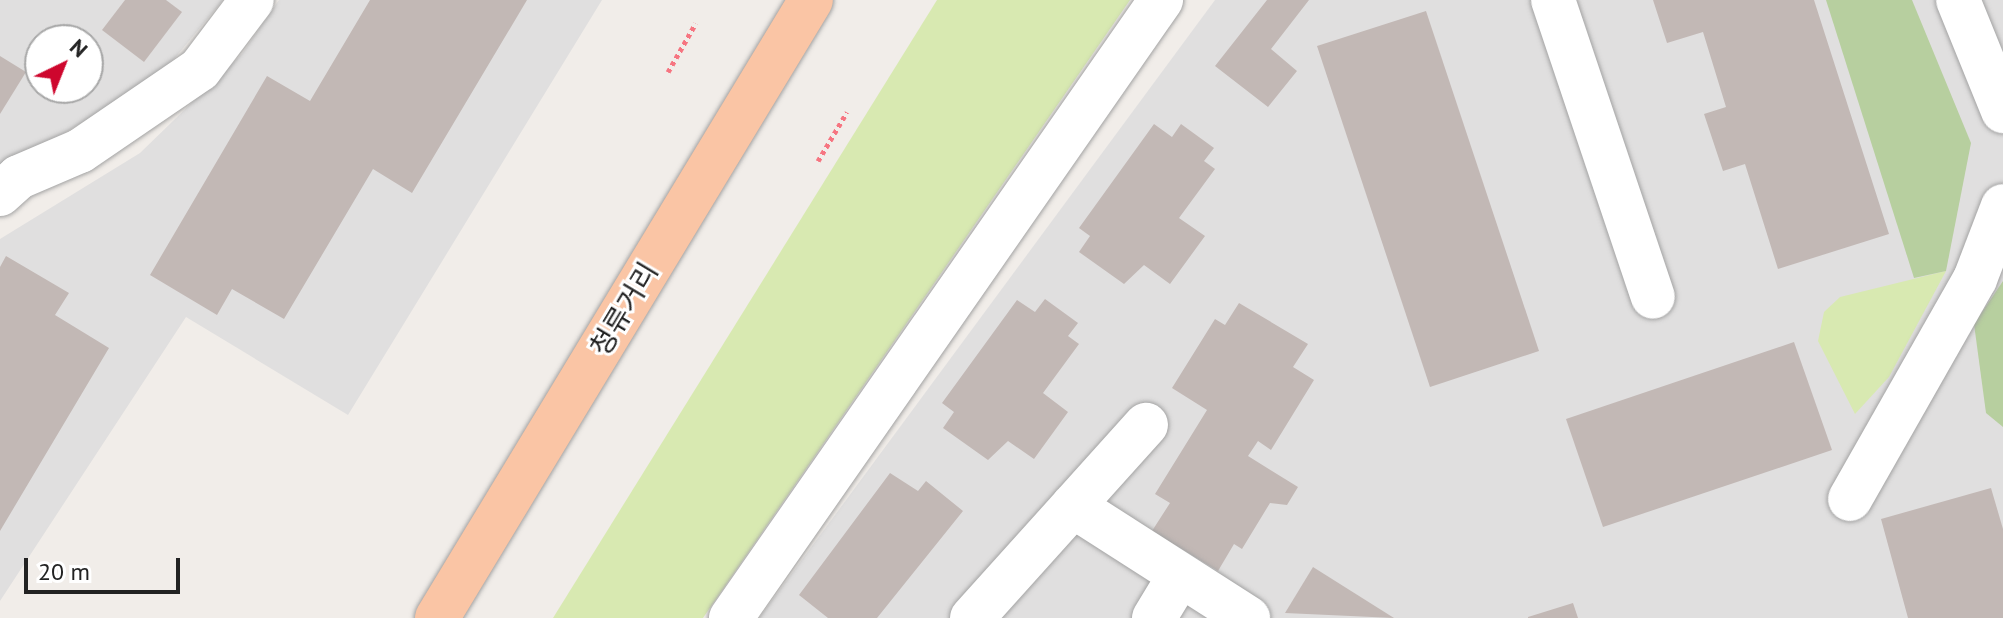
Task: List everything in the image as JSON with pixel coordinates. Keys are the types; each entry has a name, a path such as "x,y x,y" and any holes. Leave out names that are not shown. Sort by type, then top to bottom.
{"main road":[{"name":"청류거리","path":"437,618 811,0"}],"street":[{"path":"0,194 19,177 105,136 200,69 252,0"},
{"path":"732,618 1161,0"},
{"path":"1553,0 1653,297"},
{"path":"1958,0 2003,111"},
{"path":"1850,499 1975,279 2003,206"},
{"path":"972,618 1146,425"},
{"path":"1073,506 1248,618"},
{"path":"1154,618 1180,575"}],"path":[{"path":"668,72 696,23"},
{"path":"818,161 847,112"}],"shaded area":[{"path":"0,0 223,0 159,77 0,171"},
{"path":"279,0 602,0 348,415 186,317 0,601 0,239 140,153 242,54"},
{"path":"1215,0 2003,0 2003,618 759,618"}],"green space":[{"path":"937,0 1130,0 703,618 553,618"},
{"path":"1826,0 1912,0 1971,143 1946,271 1914,278"},
{"path":"1946,271 1889,377 1855,414 1818,341 1824,312 1840,297"},
{"path":"2003,281 2003,427 1986,413 1974,324"}],"building":[{"path":"125,0 166,0 182,12 144,62 104,32"},
{"path":"370,0 527,0 412,193 373,169 284,319 232,289 217,315 150,275 267,76 310,101"},
{"path":"1267,0 1309,0 1271,49 1297,71 1268,107 1215,66"},
{"path":"1653,0 1814,0 1889,234 1778,269 1745,164 1723,171 1704,114 1726,107 1703,32 1667,43"},
{"path":"1426,11 1539,351 1430,387 1317,46"},
{"path":"0,56 24,71 24,75 0,114"},
{"path":"1154,124 1172,137 1181,124 1214,148 1204,161 1215,169 1179,218 1205,236 1170,284 1144,265 1124,284 1079,252 1090,236 1079,228"},
{"path":"6,256 69,293 55,315 109,348 0,531 0,267"},
{"path":"1045,299 1078,323 1068,336 1079,344 1043,393 1068,412 1034,459 1008,441 988,460 943,428 954,412 942,403 1017,300 1035,312"},
{"path":"1239,303 1308,344 1293,367 1314,380 1271,450 1258,441 1248,456 1298,487 1287,505 1270,503 1242,549 1234,544 1218,571 1152,531 1170,503 1155,494 1207,410 1172,388 1215,319 1225,325"},
{"path":"1794,342 1832,450 1603,527 1566,419"},
{"path":"890,473 918,491 926,481 963,511 877,618 828,618 799,595"},
{"path":"1991,488 2003,529 2003,618 1908,618 1881,519"},
{"path":"1313,567 1394,618 1285,613"},
{"path":"1573,603 1578,618 1528,618 1528,617"}]}
